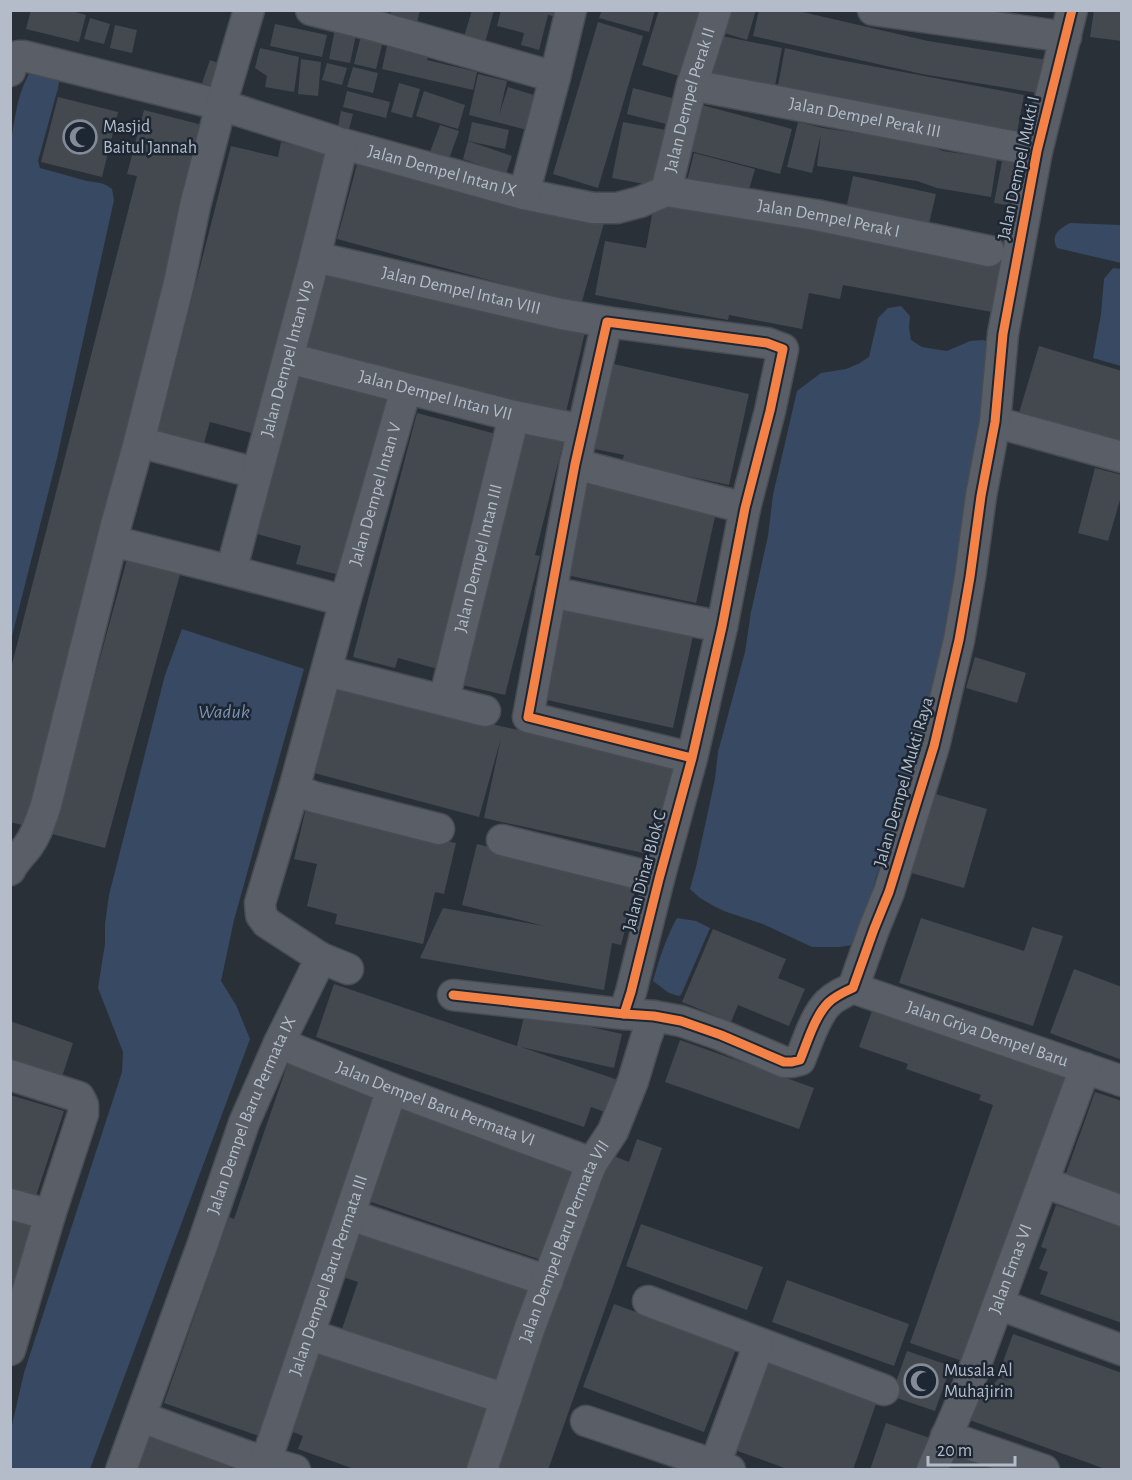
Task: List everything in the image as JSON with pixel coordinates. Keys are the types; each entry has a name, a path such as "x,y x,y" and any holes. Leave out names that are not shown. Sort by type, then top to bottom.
{"street":[{"path":"10,870 35,833 46,805 139,442 195,206 249,10"},
{"path":"311,10 555,77"},
{"path":"524,194 571,10"},
{"name":"Jalan Dempel Perak II","path":"666,191 693,86 716,10"},
{"path":"873,10 1069,24"},
{"name":"Jalan Dempel Mukti I","path":"1003,334 1037,151 1069,24"},
{"name":"Jalan Dempel Intan IX","path":"12,65 18,56 24,56 221,105 343,144 524,194 592,208 617,208 640,202 666,191"},
{"name":"Jalan Dempel Perak III","path":"693,86 1037,151"},
{"name":"Jalan Dempel Intan VI9","path":"231,571 343,144"},
{"name":"Jalan Dempel Perak I","path":"666,191 816,215 989,250"},
{"name":"Jalan Dempel Intan VIII","path":"315,257 561,314 767,343 783,349 745,508"},
{"path":"607,322 575,464 528,717 692,758"},
{"name":"Jalan Dempel Mukti Raya","path":"853,988 890,892 934,746 959,640 981,495 995,422 1003,334"},
{"name":"Jalan Dempel Intan VII","path":"288,358 514,416 582,430"},
{"name":"Jalan Dempel Intan V","path":"294,789 406,389"},
{"name":"Jalan Dempel Intan III","path":"444,700 514,416"},
{"path":"995,422 1122,457"},
{"path":"139,442 256,473"},
{"path":"575,464 745,508"},
{"name":"Jalan Dinar Blok C","path":"628,1003 692,758 722,627 745,508"},
{"path":"112,542 345,601"},
{"path":"551,592 722,627"},
{"path":"327,671 485,711"},
{"path":"294,789 314,797 439,828"},
{"name":"Jalan Dempel Baru Permata IX","path":"121,1470 244,1123 279,1043 335,963 267,923 261,915 260,903 294,789"},
{"name":"Jalan Dinar Blok C","path":"502,840 660,879"},
{"path":"453,995 628,1003 654,1016 681,1021 784,1062 792,1062 800,1060 827,1003 853,988"},
{"name":"Jalan Griya Dempel Baru","path":"853,988 1122,1081"},
{"name":"Jalan Dempel Baru Permata VII","path":"482,1470 592,1163 613,1131 633,1081 654,1016"},
{"name":"Jalan Dempel Baru Permata VI","path":"279,1043 392,1089 592,1163"},
{"name":"Jalan Emas VI","path":"932,1470 966,1391 1085,1068"},
{"path":"10,1075 79,1097 83,1105 83,1114 12,1338"},
{"name":"Jalan Dempel Baru Permata III","path":"252,1462 310,1335 392,1089"},
{"path":"1043,1182 1122,1211"},
{"path":"10,1204 50,1215"},
{"path":"350,1215 548,1281"},
{"path":"648,1301 884,1390"},
{"path":"998,1304 1122,1350"},
{"path":"310,1335 506,1399"},
{"path":"586,1421 719,1468 759,1344"},
{"path":"141,1417 252,1462 296,1470"},
{"path":"946,1436 1044,1470"}],"water":[{"path":"33,68 60,76 38,161 40,168 106,185 112,189 114,200 57,458 11,640 10,147 20,96"},
{"path":"1070,223 1121,225 1121,263 1057,248 1055,236 1059,230"},
{"path":"1113,268 1121,269 1121,366 1093,358 1101,314 1104,279"},
{"path":"901,306 910,316 911,340 922,347 947,351 970,341 983,340 994,343 937,712 898,805 861,934 852,945 812,947 763,924 724,911 700,898 690,889 715,779 718,752 745,652 751,612 768,536 773,495 797,391 821,373 846,369 869,357 878,318 888,308"},
{"name":"Waduk","path":"182,629 304,669 234,920 221,981 236,1005 250,1039 90,1469 11,1469 11,1429 24,1373 122,1072 123,1052 98,988 105,944 105,924 109,895 165,675"},
{"path":"677,918 696,921 710,928 679,996 669,993 653,981 669,933"}],"building":[{"path":"31,10 68,10 86,15 79,42 26,29"},
{"path":"392,10 420,10 417,23 389,18"},
{"path":"472,10 494,10 485,43 464,37"},
{"path":"501,10 567,10 565,19 548,15 539,50 521,45 524,33 497,26"},
{"path":"602,10 655,10 649,32 599,18"},
{"path":"659,10 699,10 679,76 642,65"},
{"path":"724,10 756,10 747,40 718,31"},
{"path":"759,10 794,10 928,41 1048,60 1043,94 922,74 753,36"},
{"path":"1094,10 1122,10 1122,41 1090,37"},
{"path":"90,18 110,24 104,44 84,39"},
{"path":"598,22 643,36 598,188 553,174"},
{"path":"275,24 327,35 322,57 270,46"},
{"path":"115,25 137,30 132,53 110,48"},
{"path":"335,29 356,35 350,63 329,59"},
{"path":"717,35 782,48 774,91 709,78"},
{"path":"361,36 383,41 376,69 354,64"},
{"path":"388,41 409,46 408,52 428,57 427,60 477,72 473,90 382,69"},
{"path":"260,48 299,57 294,92 265,87 267,76 255,68"},
{"path":"785,48 1024,95 1016,138 777,91"},
{"path":"301,59 321,62 318,96 298,94"},
{"path":"210,60 224,65 216,88 202,83"},
{"path":"327,63 347,68 342,85 322,80"},
{"path":"353,67 378,73 373,93 347,87"},
{"path":"478,74 507,81 499,115 508,87 537,96 527,130 469,115"},
{"path":"399,83 420,89 412,118 391,112"},
{"path":"633,88 676,99 670,125 627,114"},
{"path":"347,91 390,102 386,118 343,107"},
{"path":"424,91 465,105 458,129 416,116"},
{"name":"Masjid Baitul Jannah","path":"58,97 118,112 102,177 41,162"},
{"path":"698,104 792,129 780,174 686,150"},
{"path":"144,110 210,127 31,827 10,822 10,672 137,176 127,174"},
{"path":"341,111 353,114 349,129 338,127"},
{"path":"472,122 509,130 505,149 468,141"},
{"path":"623,122 666,130 655,186 612,178"},
{"path":"798,122 922,143 943,151 997,159 991,197 937,188 917,181 817,166 821,134 812,173 787,167"},
{"path":"440,125 459,131 449,159 430,152"},
{"path":"468,141 512,156 506,174 463,159"},
{"path":"281,142 327,153 255,434 210,422 204,443 158,431 231,146 278,157"},
{"path":"694,153 755,169 746,200 686,185"},
{"path":"359,157 604,223 581,305 337,239"},
{"path":"1002,161 1030,166 1022,207 994,203"},
{"path":"853,176 936,194 927,232 845,214"},
{"path":"654,204 703,213 704,204 1013,261 1003,314 843,285 840,299 809,293 802,329 729,315 728,320 595,295 605,241 646,248"},
{"path":"326,265 586,328 566,412 306,349"},
{"path":"1039,346 1122,371 1122,444 1019,413"},
{"path":"609,363 749,394 729,485 622,462 624,455 590,448"},
{"path":"301,371 388,395 340,575 296,564 301,546 257,534"},
{"path":"417,413 500,435 438,669 398,658 395,668 353,657"},
{"path":"524,425 565,435 535,555 540,556 505,695 458,684"},
{"path":"1095,468 1122,475 1122,493 1108,541 1078,533"},
{"path":"583,483 716,512 696,603 562,574"},
{"path":"129,552 182,567 105,848 52,834"},
{"path":"558,607 693,636 673,728 538,698"},
{"path":"975,657 1026,673 1017,703 966,688"},
{"path":"339,683 504,727 674,764 664,810 659,808 648,854 484,818 501,738 479,817 314,773"},
{"path":"932,793 987,809 964,888 908,872"},
{"path":"306,808 456,843 444,894 435,892 423,944 335,924 337,914 307,906 317,864 294,859"},
{"path":"477,844 637,884 621,945 612,943 604,990 420,958 443,908 544,926 462,905"},
{"path":"921,918 1024,951 1032,927 1063,936 1033,1026 899,983"},
{"path":"713,929 786,959 778,978 805,989 789,1026 738,1005 731,1022 682,1002"},
{"path":"1074,969 1122,987 1122,1060 1050,1033"},
{"path":"334,984 517,1046 525,1012 622,1034 614,1068 521,1047 624,1082 613,1115 591,1107 584,1127 316,1037"},
{"path":"873,1008 1071,1077 965,1362 910,1343 993,1105 979,1100 981,1095 906,1069 908,1064 859,1047"},
{"path":"10,1021 73,1043 60,1083 10,1067"},
{"path":"680,1040 814,1088 799,1129 665,1082"},
{"path":"289,1060 381,1092 262,1437 164,1403 229,1217 234,1219"},
{"path":"1095,1092 1122,1101 1122,1197 1065,1176"},
{"path":"10,1095 64,1111 35,1199 10,1191"},
{"path":"400,1107 576,1166 544,1261 368,1201"},
{"path":"637,1139 662,1148 548,1470 491,1470 595,1174 604,1177 611,1155 629,1162"},
{"path":"1056,1205 1122,1228 1122,1323 1040,1294 1048,1272 1039,1269 1047,1249 1041,1247"},
{"path":"10,1218 33,1225 11,1292 10,1292"},
{"path":"641,1224 763,1267 747,1310 626,1266"},
{"path":"360,1229 532,1287 500,1382 342,1329 358,1282 343,1277"},
{"path":"787,1280 909,1324 894,1366 772,1322"},
{"path":"614,1304 736,1349 704,1432 583,1387"},
{"path":"1013,1334 1122,1373 1122,1470 1108,1470 964,1418 999,1378 1010,1382 998,1376"},
{"path":"316,1350 490,1409 469,1470 357,1470 298,1449 303,1436 288,1430"},
{"name":"Musala Al Muhajirin","path":"907,1351 951,1366 935,1411 891,1396"},
{"path":"765,1355 879,1395 853,1470 790,1470 732,1449"},
{"path":"886,1423 930,1438 919,1470 870,1470"},
{"path":"151,1430 233,1458 229,1470 138,1470"},
{"path":"949,1449 1008,1470 942,1470"}],"cycle path":[{"path":"453,995 654,1016 681,1021 784,1062 792,1062 800,1060 823,1008 834,998 853,988 889,892 934,746 959,640 995,422 1003,334 1037,151 1072,10"},
{"path":"624,1014 692,758 722,627 745,508 783,349 767,343 607,322 575,464 528,717 692,758"}],"place":[{"name":"Masjid Baitul Jannah","path":"80,137"},
{"name":"Musala Al Muhajirin","path":"921,1381"}]}
